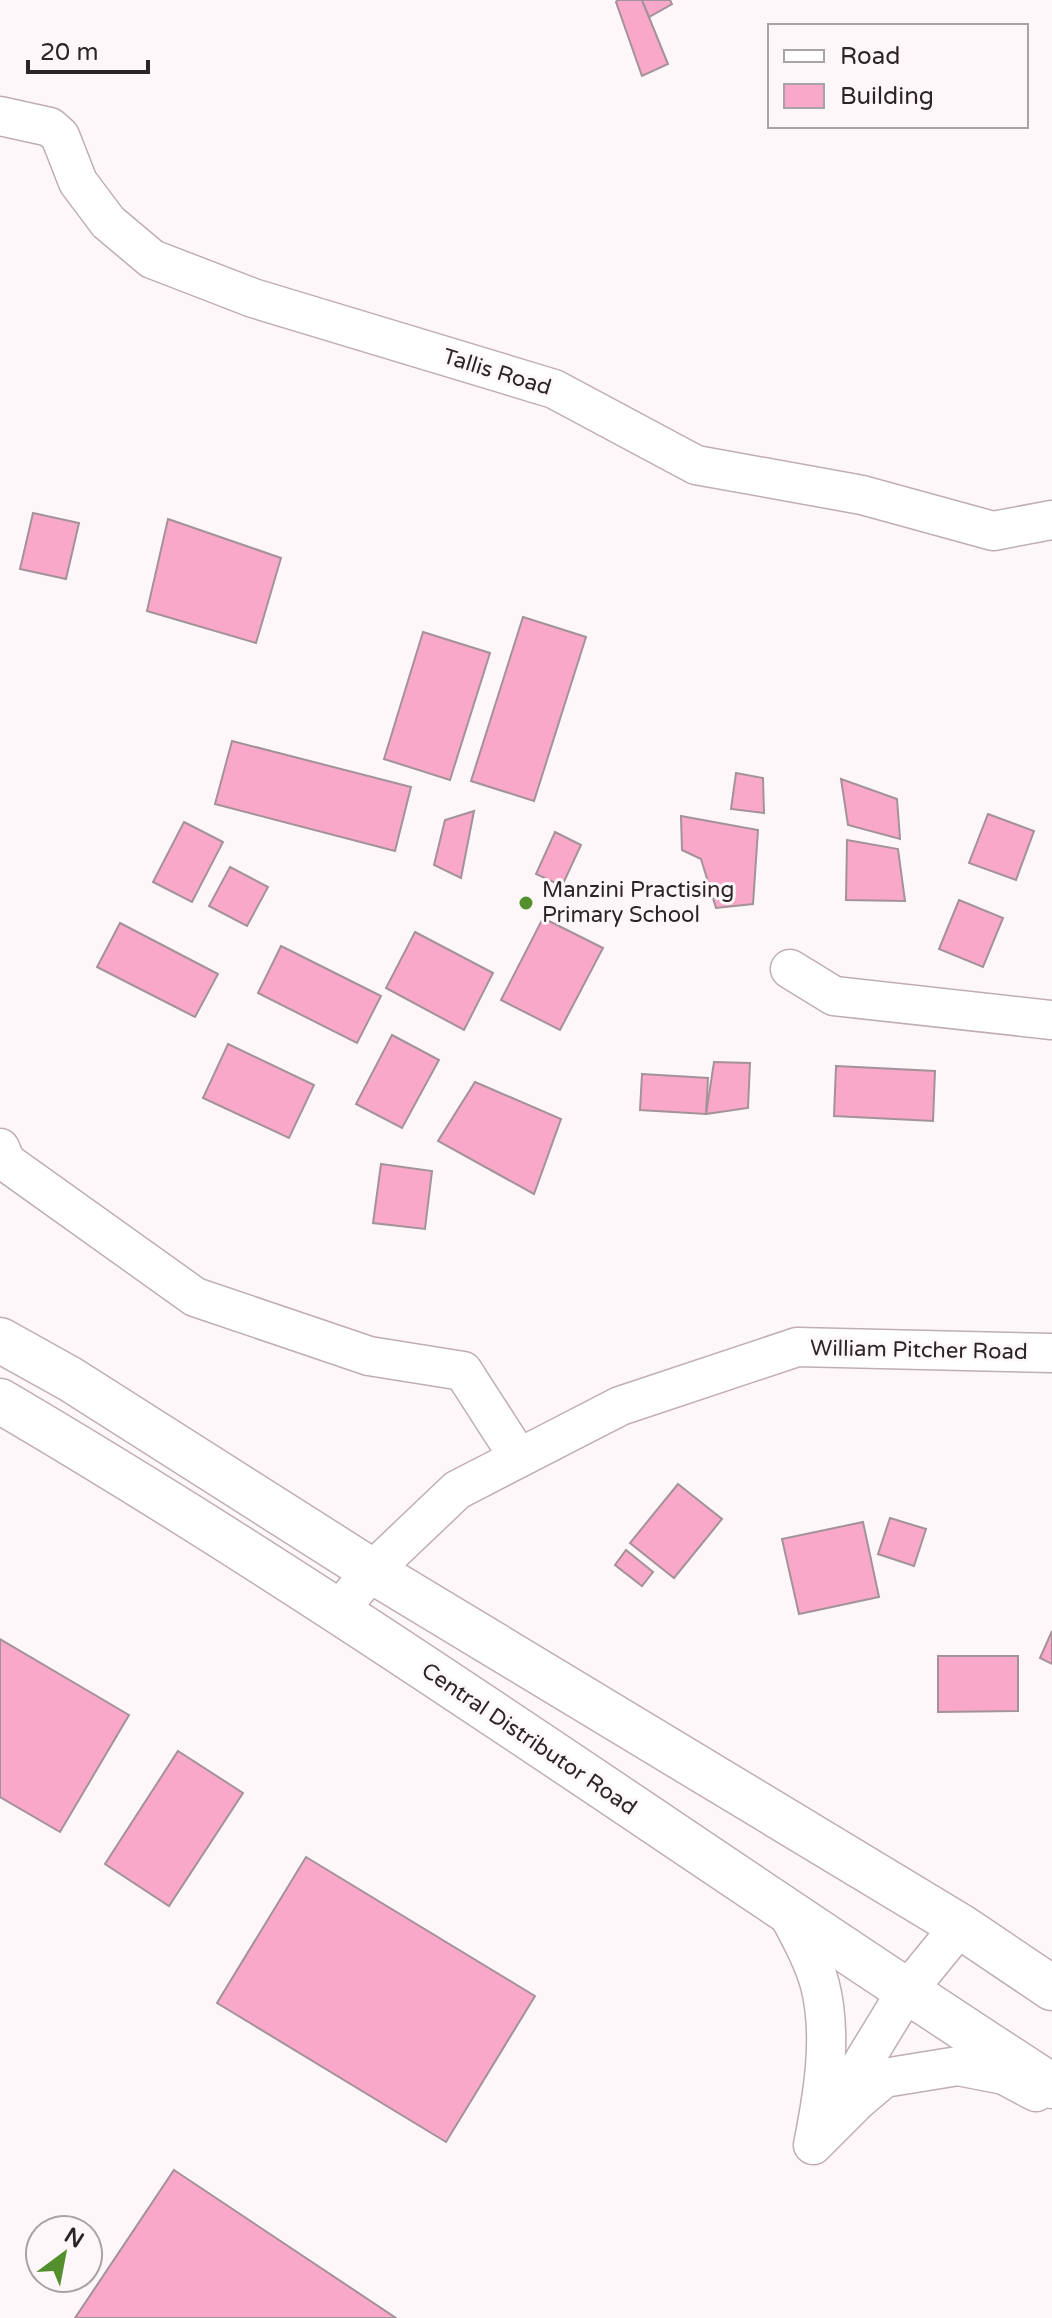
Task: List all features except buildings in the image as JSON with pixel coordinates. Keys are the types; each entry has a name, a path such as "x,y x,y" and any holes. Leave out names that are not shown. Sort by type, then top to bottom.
{"highway":[{"path":"0,1340 70,1379 372,1571 960,1926 1052,1988"},
{"name":"Central Distributor Road","path":"0,1401 141,1484 338,1611 906,1992 1052,2086"}],"street":[{"name":"Tallis Road","path":"0,116 50,127 60,136 78,182 108,222 152,259 253,298 554,389 696,465 862,495 993,531 1052,520"},
{"path":"790,969 834,996 1052,1020"},
{"path":"0,1148 6,1162 195,1297 369,1356 463,1371 519,1458"},
{"name":"William Pitcher Road","path":"338,1611 372,1571 457,1490 620,1406 797,1347 1052,1353"},
{"path":"787,1912 820,1986 825,2038 824,2092 813,2145"},
{"path":"813,2145 906,1992 960,1926"},
{"path":"813,2145 884,2078 958,2066 1004,2075 1052,2101"}],"place":[{"name":"Manzini Practising Primary School","path":"526,903"}]}
